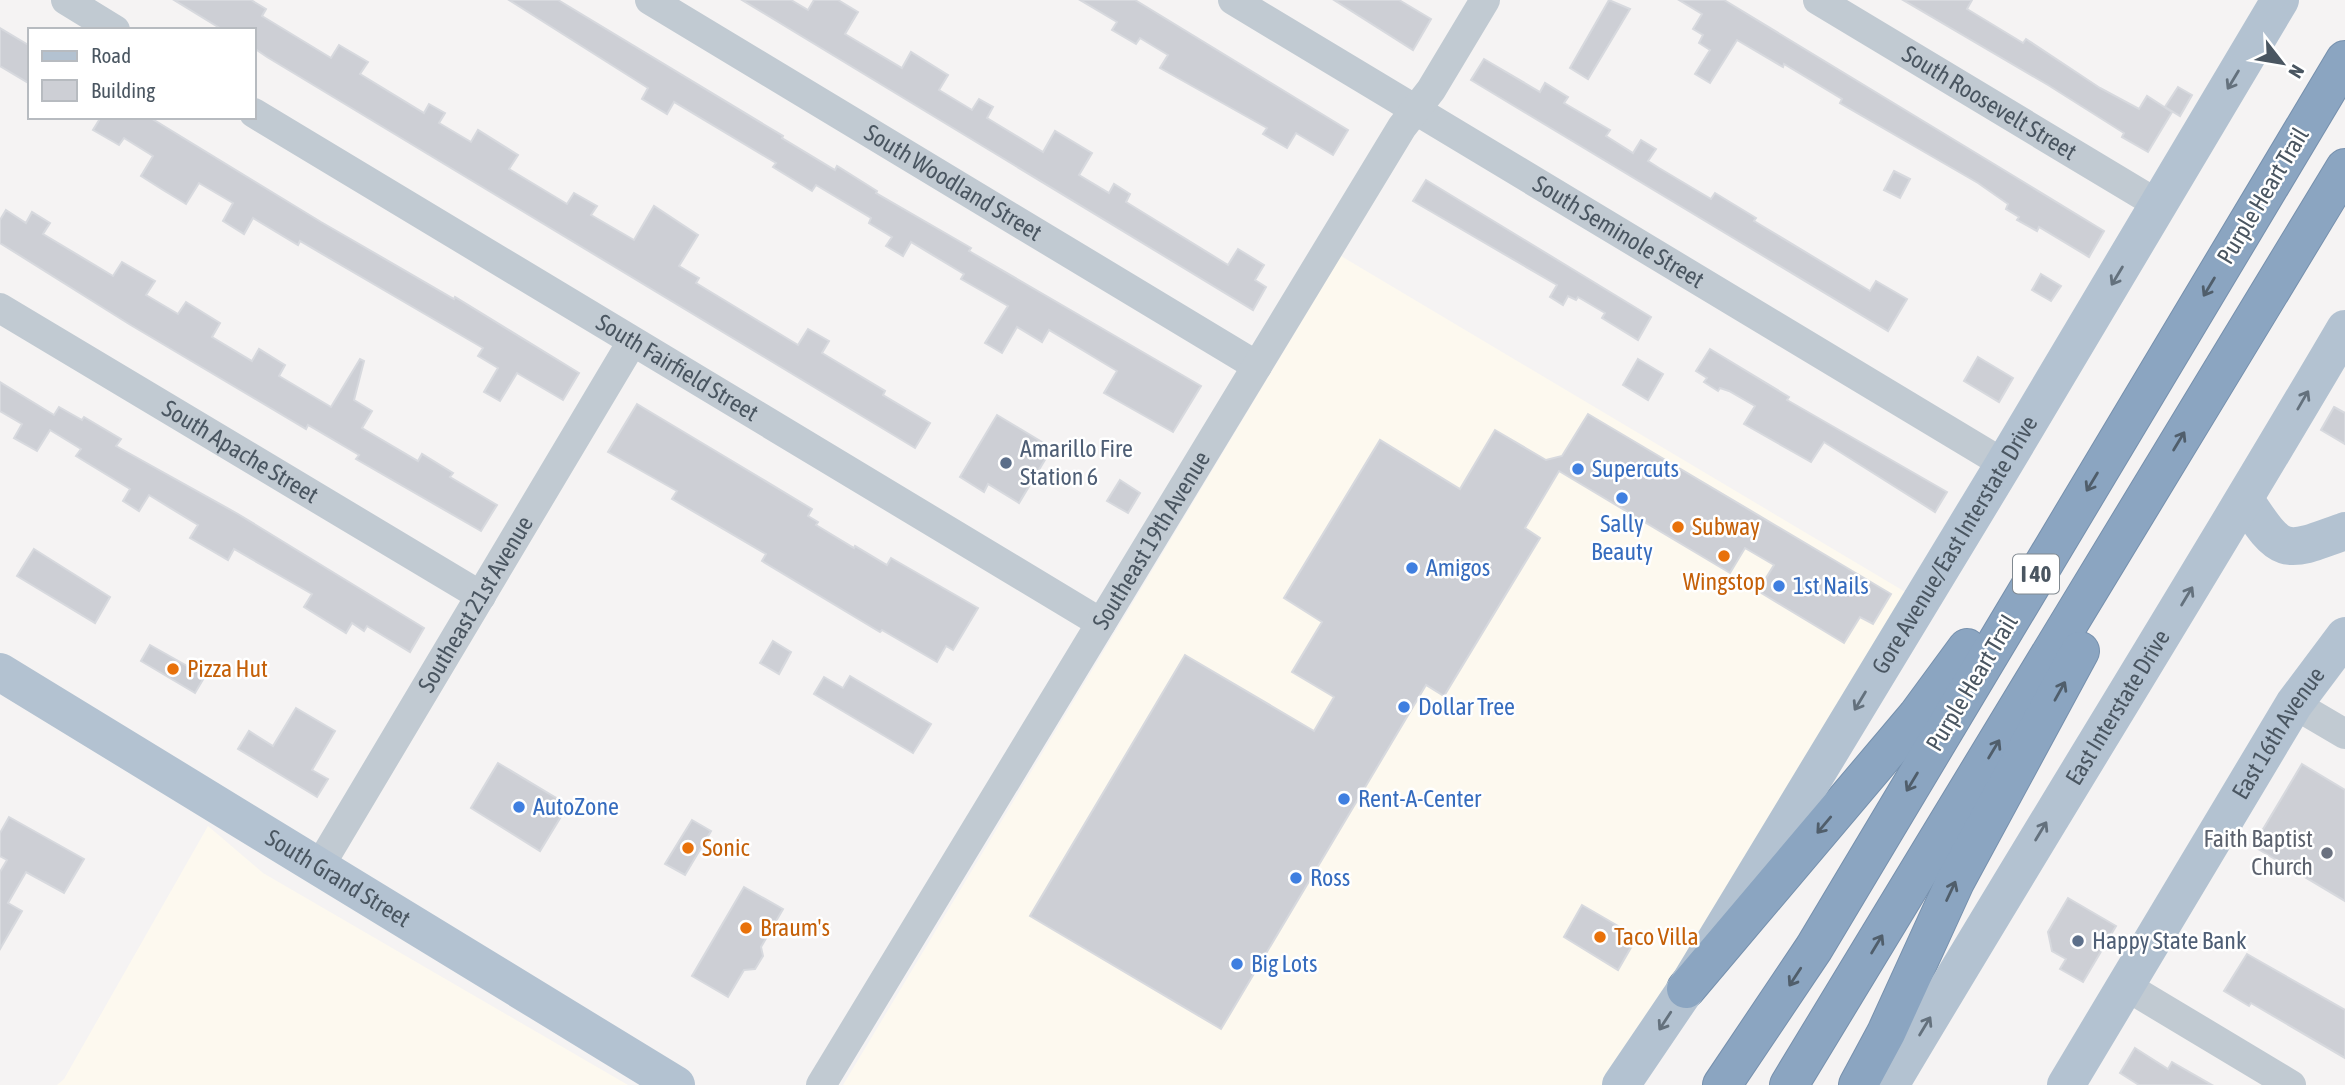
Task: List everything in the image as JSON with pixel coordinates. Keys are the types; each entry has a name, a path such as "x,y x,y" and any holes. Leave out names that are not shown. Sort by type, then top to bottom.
{"highway":[{"name":"Purple Heart Trail","path":"1722,1085 1814,948 2345,60"},
{"name":"I 40","path":"1789,1085 2345,168"},
{"path":"2308,230 2345,188"},
{"path":"1858,1085 1886,1033 1955,882 2077,659 2143,499"},
{"path":"1686,989 1917,716 1968,646 2067,524"}],"main road":[{"name":"Gore Avenue/East Interstate Drive","path":"1621,1085 1686,989 2004,464 2280,0"},
{"name":"East Interstate Drive","path":"1890,1085 2104,726 2245,500 2345,329"},
{"path":"2245,500 2268,536 2281,546 2301,547 2345,531"},
{"path":"2294,704 2345,618"},
{"name":"East 16th Avenue","path":"2066,1085 2294,704 2345,636"},
{"name":"South Grand Street","path":"0,672 676,1085"}],"street":[{"path":"66,0 112,28"},
{"name":"South Woodland Street","path":"650,0 1257,366"},
{"name":"South Seminole Street","path":"1233,0 2004,464"},
{"name":"Southeast 19th Avenue","path":"821,1085 1402,127 1431,90 1485,0"},
{"name":"South Roosevelt Street","path":"1818,0 2159,205"},
{"name":"South Fairfield Street","path":"256,115 1101,623"},
{"name":"South Apache Street","path":"0,308 481,597"},
{"name":"Southeast 21st Avenue","path":"319,867 632,342"},
{"path":"2294,704 2345,734"},
{"path":"2126,986 2291,1085"}],"shaded area":[{"path":"1341,256 1907,593 1640,1042 1604,1085 843,1085"},
{"path":"208,826 263,873 628,1085 57,1085 64,1079"}],"building":[{"path":"174,0 251,0 266,9 262,16 331,58 339,45 368,62 360,74 424,113 429,104 445,113 439,123 471,142 478,130 518,155 509,169 567,204 574,193 597,206 591,215 634,240 654,206 698,235 679,266 699,278 696,283 798,345 808,329 829,341 822,353 885,391 883,395 930,423 915,448 267,57 256,49 256,28 220,28"},
{"path":"509,0 558,0 835,170 837,166 877,191 876,193 971,248 969,251 1201,386 1173,432 1104,393 1117,371 1049,330 1042,342 1017,327 1002,353 985,343 1008,306 961,279 964,274 911,242 903,256 886,246 892,237 869,223 871,218 816,185 812,191 773,167 776,163 674,102 667,114 642,99 648,88"},
{"path":"742,0 791,0 808,10 814,0 838,0 858,12 845,34 902,68 911,52 948,75 939,90 972,110 979,99 993,107 987,118 1043,152 1055,131 1092,153 1079,175 1109,193 1114,184 1130,194 1126,202 1228,265 1238,249 1264,265 1255,280 1266,287 1253,310"},
{"path":"1080,0 1135,0 1348,130 1333,155 1296,133 1287,148 1263,134 1267,128 1160,68 1168,55 1140,38 1136,44 1112,30 1117,22"},
{"path":"1334,0 1399,0 1431,19 1413,50"},
{"path":"1609,0 1630,9 1588,79 1570,68"},
{"path":"1679,0 1724,0 2104,231 2089,257 2039,227 2037,231 2017,220 2019,217 2006,209 2008,204 1978,183 1840,103 1842,99 1784,64 1783,67 1737,40 1710,83 1695,74 1710,50 1699,43 1703,35 1693,29 1702,14"},
{"path":"1903,0 1972,0 1967,9 2023,43 2026,39 2100,88 2139,109 2147,96 2172,112 2148,152 2122,137 2124,133 2048,85"},
{"path":"0,28 28,45 28,83 0,66"},
{"path":"1484,59 1540,92 1545,83 1568,97 1564,103 1610,130 1606,136 1633,153 1641,140 1656,149 1648,161 1711,199 1715,193 1756,218 1754,221 1870,291 1876,281 1907,299 1888,331 1471,80"},
{"path":"2178,87 2192,95 2180,116 2165,107"},
{"path":"100,119 152,119 321,222 454,299 455,297 579,373 563,400 517,373 500,401 484,392 498,368 478,356 483,348 300,241 298,245 253,218 244,234 223,221 233,203 199,183 186,204 141,176 153,156 124,138 119,145 93,130"},
{"path":"1894,171 1910,179 1900,198 1884,190"},
{"path":"1426,180 1651,317 1638,340 1602,318 1605,313 1578,297 1576,300 1568,296 1563,305 1550,297 1557,285 1413,201"},
{"path":"6,210 26,223 32,212 50,223 43,234 113,276 122,262 155,281 146,295 178,314 186,302 220,323 212,337 252,361 259,349 285,365 279,376 331,407 360,359 364,361 354,400 372,411 362,428 418,461 422,454 453,473 450,477 497,505 481,531 356,459 359,455 308,425 306,429 129,324 0,243 0,220"},
{"path":"2041,274 2061,286 2051,301 2032,290"},
{"path":"1710,349 1789,397 1787,400 1947,492 1935,512 1824,442 1811,462 1744,424 1755,406 1729,391 1720,388 1718,391 1704,382 1707,378 1696,371"},
{"path":"1978,357 2013,378 1999,402 1964,381"},
{"path":"1638,359 1663,374 1648,400 1623,385"},
{"path":"0,382 54,415 59,407 82,420 84,417 121,439 116,446 238,514 424,628 410,652 367,626 364,631 352,623 346,633 304,607 312,594 234,549 228,560 190,538 198,525 149,495 139,511 123,501 130,489 76,456 81,449 50,430 37,451 14,438 22,424 0,411"},
{"path":"637,404 812,509 808,516 818,522 816,525 854,548 855,546 887,565 891,558 978,608 953,650 946,646 937,662 882,630 880,632 762,561 766,554 672,499 677,491 608,452"},
{"path":"2334,407 2345,413 2345,444 2321,430"},
{"path":"1588,414 1891,594 1873,624 1860,617 1844,643 1758,591 1774,565 1745,548 1730,573 1559,471 1525,528 1540,538 1444,696 1426,685 1221,1029 1030,916 1185,655 1314,731 1334,697 1292,672 1322,622 1284,598 1380,440 1460,489 1495,430 1546,460 1562,456"},
{"name":"Amarillo Fire Station 6","path":"997,415 1052,448 1019,503 988,484 984,492 960,477"},
{"path":"1120,480 1140,493 1128,513 1107,501"},
{"path":"34,549 110,597 95,623 17,576"},
{"path":"773,641 791,652 779,674 760,663"},
{"name":"Pizza Hut","path":"150,645 205,676 195,693 141,661"},
{"path":"850,676 931,724 913,753 814,694 824,677 843,688"},
{"path":"296,708 335,731 312,770 328,779 317,797 238,749 249,731 273,746"},
{"name":"AutoZone","path":"498,763 568,805 540,851 471,808"},
{"path":"2302,764 2345,790 2345,901 2253,846"},
{"path":"9,817 84,859 64,893 26,872 8,903 22,911 0,949 0,872 7,860 0,856 0,833"},
{"name":"Sonic","path":"692,820 711,831 685,875 665,864"},
{"name":"Braum's","path":"744,887 783,909 761,947 763,956 755,969 744,970 728,997 692,976"},
{"name":"Happy State Bank","path":"2068,898 2116,926 2083,982 2060,969 2066,959 2052,951 2048,932"},
{"name":"Taco Villa","path":"1582,905 1637,937 1618,970 1564,937"},
{"path":"2247,954 2345,1010 2345,1058 2251,1003 2249,1006 2224,991"},
{"path":"2135,1048 2168,1069 2172,1062 2212,1085 2139,1085 2120,1073"}],"place":[{"name":"Amarillo Fire Station 6","path":"1006,463"},
{"name":"Supercuts","path":"1578,469"},
{"name":"Sally Beauty","path":"1622,498"},
{"name":"Subway","path":"1678,527"},
{"name":"Wingstop","path":"1724,556"},
{"name":"Amigos","path":"1412,568"},
{"name":"1st Nails","path":"1779,586"},
{"name":"Pizza Hut","path":"173,669"},
{"name":"Dollar Tree","path":"1404,707"},
{"name":"Rent-A-Center","path":"1344,799"},
{"name":"AutoZone","path":"519,807"},
{"name":"Sonic","path":"688,848"},
{"name":"Faith Baptist Church","path":"2327,853"},
{"name":"Ross","path":"1296,878"},
{"name":"Braum's","path":"746,928"},
{"name":"Taco Villa","path":"1600,937"},
{"name":"Happy State Bank","path":"2078,941"},
{"name":"Big Lots","path":"1237,964"}]}
